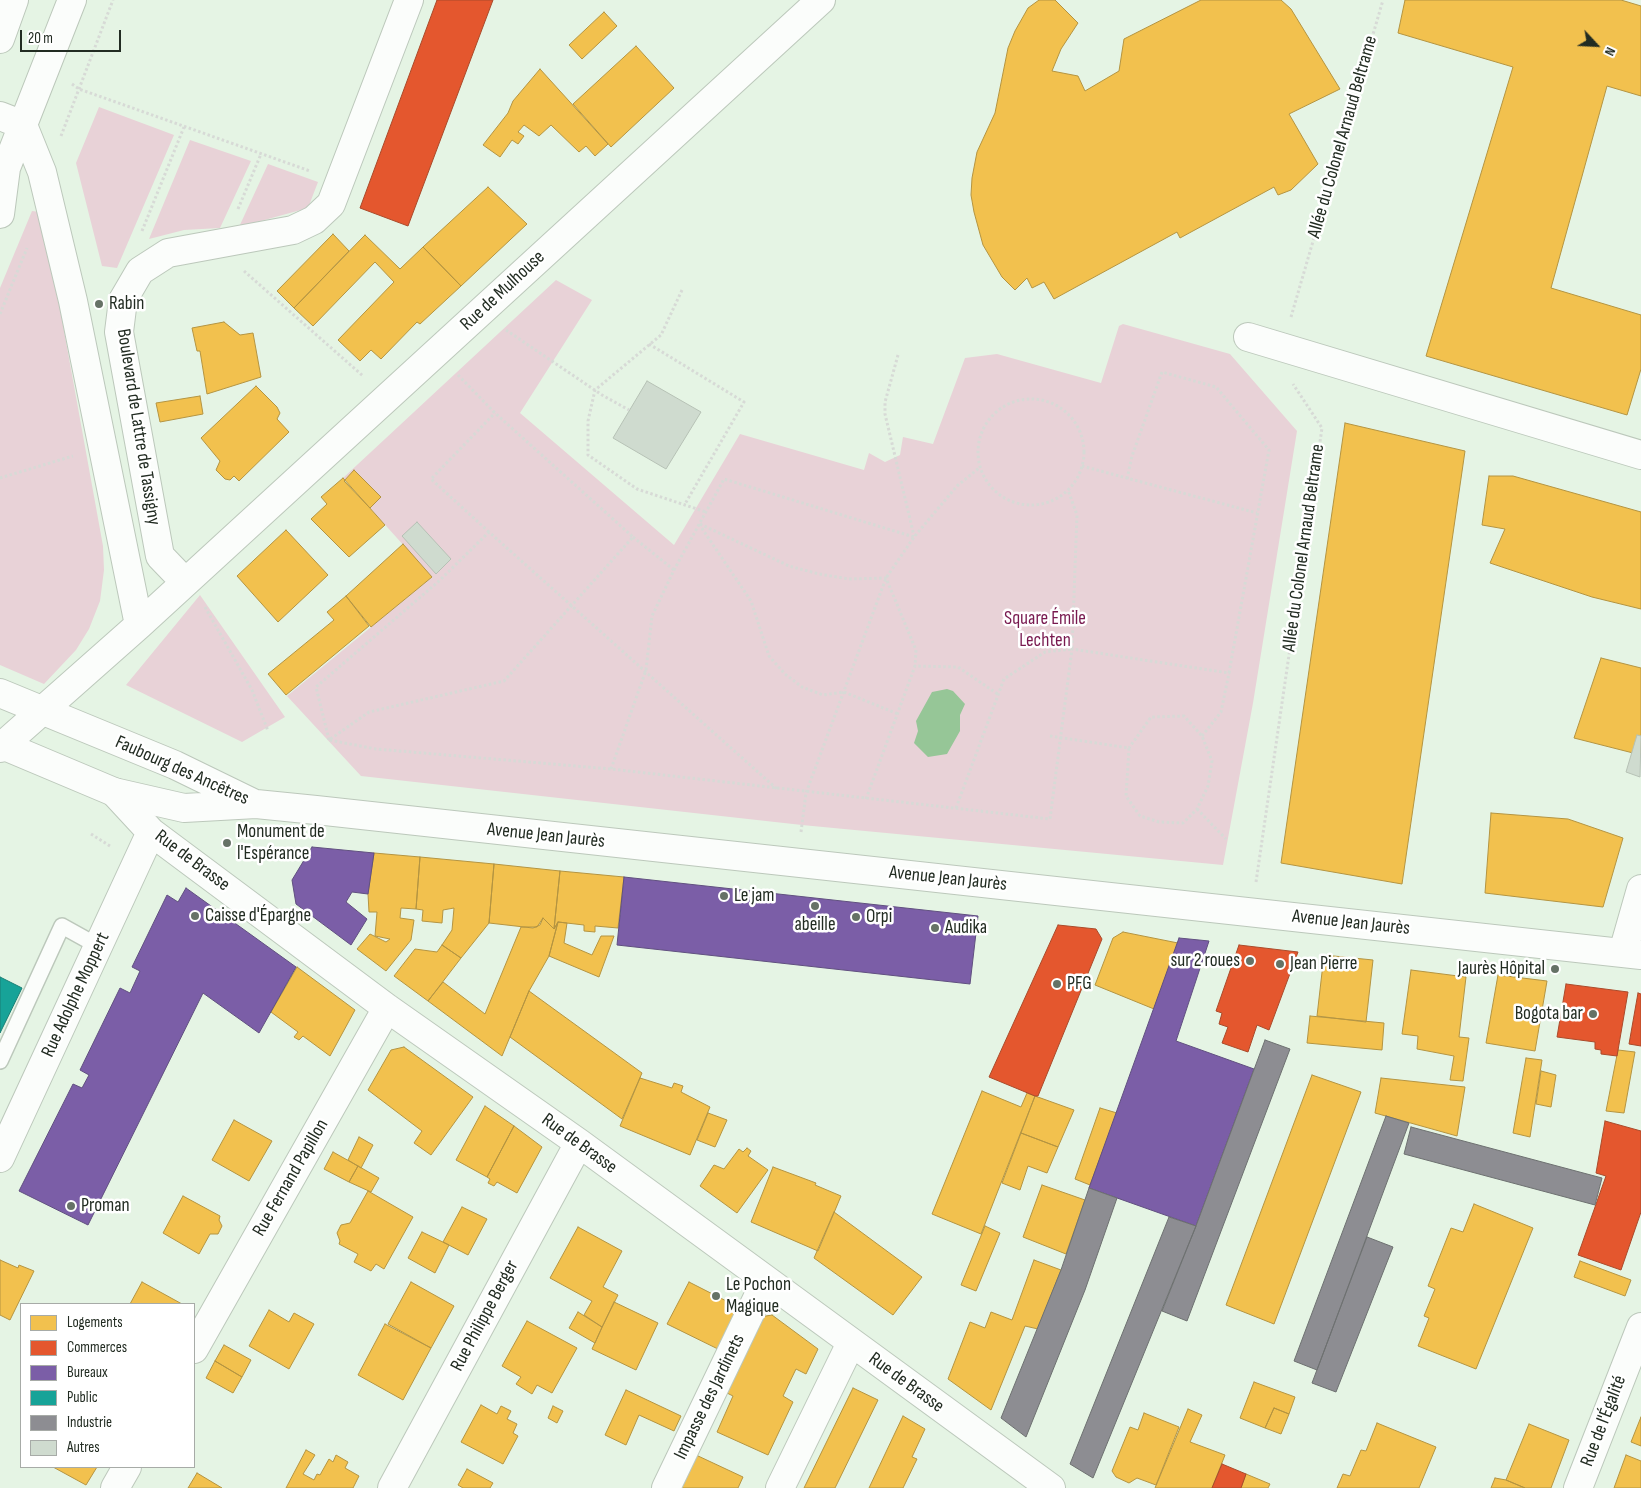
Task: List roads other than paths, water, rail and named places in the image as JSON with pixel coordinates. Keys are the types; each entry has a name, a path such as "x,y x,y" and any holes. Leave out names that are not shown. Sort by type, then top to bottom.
{"street":[{"path":"0,39 14,0"},
{"path":"0,214 12,120 47,67 72,0"},
{"name":"Boulevard de Lattre de Tassigny","path":"189,579 160,556 119,332 123,300 140,270 168,253 293,230 314,220 330,204 341,182 409,0"},
{"name":"Rue de Mulhouse","path":"1,746 140,625 821,0"},
{"path":"12,120 42,172 48,193 87,361 140,625"},
{"path":"1248,337 1641,455"},
{"name":"Faubourg des Ancêtres","path":"0,693 175,765 256,804"},
{"name":"Faubourg des Ancêtres","path":"1,746 114,792 184,808 256,804"},
{"name":"Rue de Brasse","path":"114,792 151,832 388,1008 579,1143 1051,1488"},
{"name":"Avenue Jean Jaurès","path":"256,804 1632,953"},
{"name":"Rue Adolphe Moppert","path":"0,1158 151,832"},
{"path":"1632,953 1641,889"},
{"name":"Rue Fernand Papillon","path":"195,1347 388,1008"},
{"name":"Rue Philippe Berger","path":"392,1488 579,1143"},
{"name":"Impasse des Jardinets","path":"666,1488 766,1280"},
{"name":"Rue de l'Égalité","path":"1578,1488 1641,1327"},
{"path":"780,1488 851,1343"},
{"path":"115,1488 126,1468"}],"lane":[{"path":"0,1061 62,926 98,946"}],"place":[{"name":"Rabin","path":"99,304"},
{"name":"Monument de l'Espérance","path":"227,843"},
{"name":"Le jam","path":"724,896"},
{"name":"abeille","path":"815,906"},
{"name":"Caisse d'Épargne","path":"195,916"},
{"name":"Orpi","path":"856,917"},
{"name":"Audika","path":"935,928"},
{"name":"sur 2 roues","path":"1250,961"},
{"name":"Jean Pierre","path":"1280,964"},
{"name":"Jaurès Hôpital","path":"1555,969"},
{"name":"PFG","path":"1057,984"},
{"name":"Bogota bar","path":"1593,1014"},
{"name":"Proman","path":"71,1206"},
{"name":"Le Pochon Magique","path":"716,1296"}],"park label":[{"name":"Square Émile Lechten","path":"1045,630"}]}
